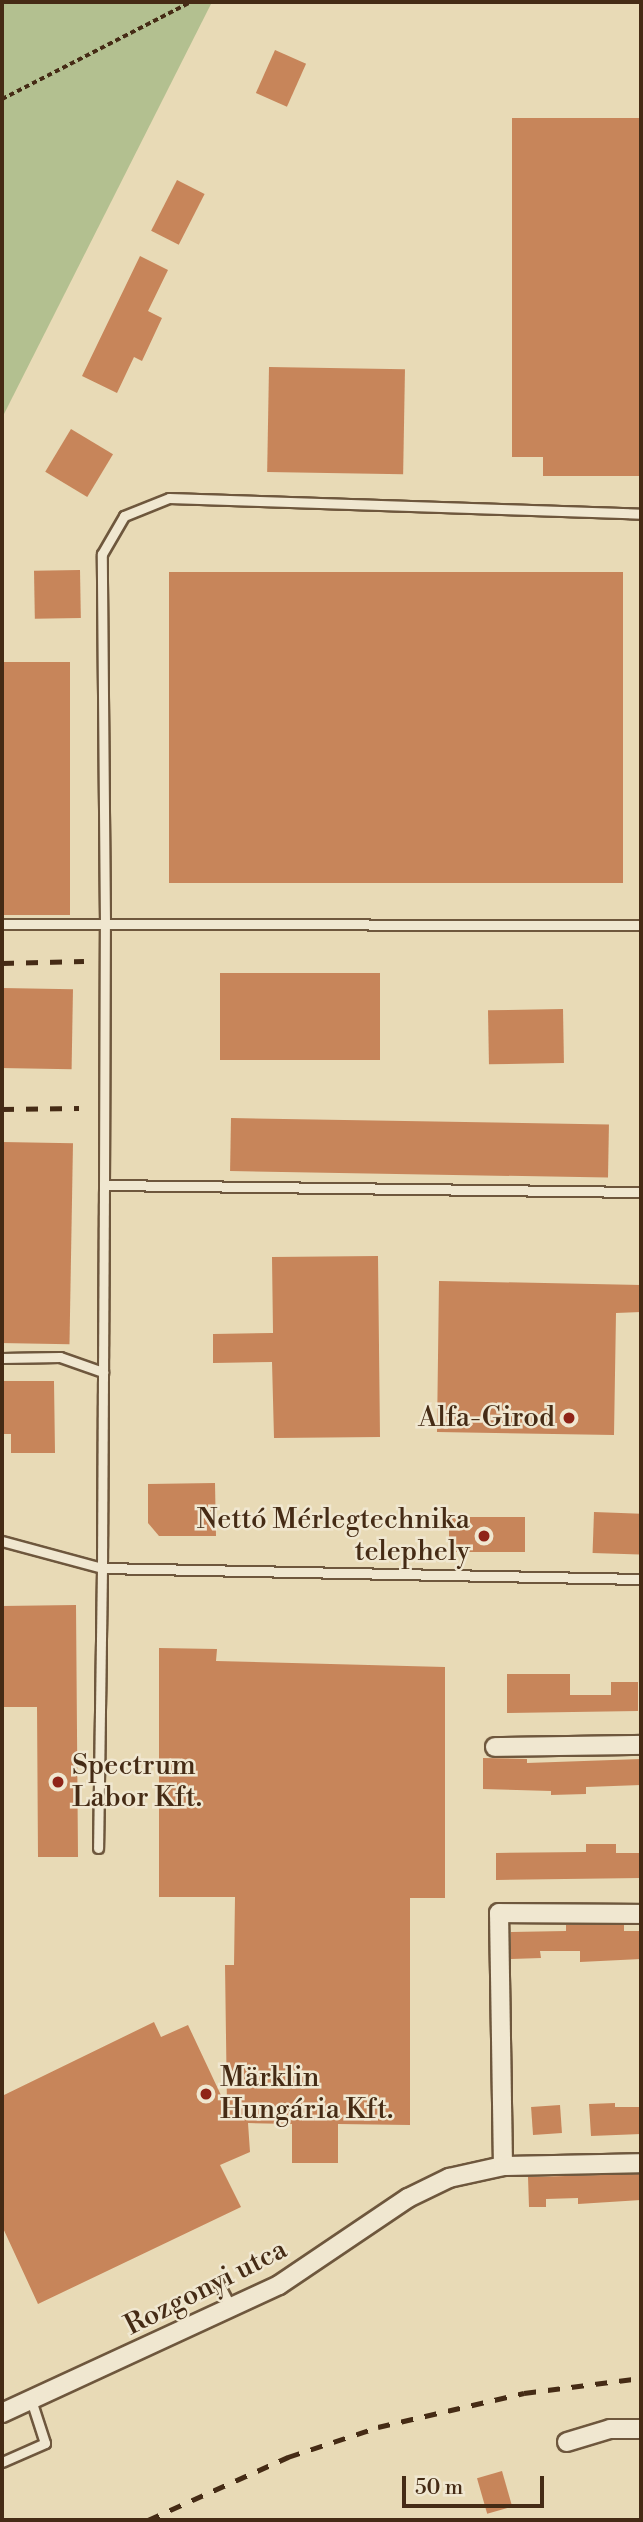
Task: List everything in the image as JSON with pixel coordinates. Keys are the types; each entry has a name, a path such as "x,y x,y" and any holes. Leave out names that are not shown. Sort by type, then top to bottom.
{"street":[{"path":"495,1747 641,1745"},
{"path":"503,2166 499,1913 641,1914"},
{"name":"Rozgonyi utca","path":"2,2413 232,2310 279,2286 408,2198 449,2178 503,2166 641,2163"},
{"path":"567,2441 610,2429 641,2429"}],"lane":[{"path":"99,1848 105,924 102,554 124,516 169,498 641,514"},
{"path":"2,924 641,925"},
{"path":"104,1185 641,1192"},
{"path":"2,1358 60,1357 103,1371"},
{"path":"2,1541 102,1568 641,1578"},
{"path":"218,2282 232,2310"},
{"path":"2,2462 45,2443 31,2400"}],"path":[{"path":"2,99 190,3"}],"green space":[{"path":"2,2 212,2 2,418"}],"building":[{"path":"275,50 306,64 287,107 256,93"},
{"path":"512,118 641,118 641,476 543,476 543,457 512,457"},
{"path":"177,180 205,194 179,245 151,231"},
{"path":"140,256 168,270 148,311 162,318 142,361 134,357 117,393 82,376"},
{"path":"269,367 405,369 403,474 267,472"},
{"path":"71,429 113,454 87,497 45,472"},
{"path":"80,570 81,618 35,619 34,571"},
{"path":"169,572 623,572 623,883 169,883"},
{"path":"2,662 70,662 70,915 2,915"},
{"path":"220,973 380,973 380,1060 220,1060"},
{"path":"2,988 73,989 72,1069 2,1068"},
{"path":"563,1009 564,1063 489,1064 488,1010"},
{"path":"231,1118 609,1125 608,1178 230,1171"},
{"path":"2,1142 73,1143 69,1344 2,1343"},
{"path":"378,1256 380,1437 274,1438 272,1362 213,1363 213,1334 273,1333 272,1257"},
{"path":"439,1281 641,1285 641,1312 616,1313 614,1435 437,1432"},
{"path":"2,1381 54,1381 55,1453 11,1453 11,1434 2,1434"},
{"path":"215,1483 216,1536 159,1536 148,1523 148,1484"},
{"path":"594,1512 641,1514 640,1555 593,1553"},
{"path":"449,1517 525,1517 525,1552 449,1552"},
{"name":"Spectrum Labor Kft.","path":"76,1605 78,1857 38,1857 37,1707 2,1707 2,1606"},
{"path":"159,1648 217,1649 216,1661 445,1667 445,1898 410,1898 410,2125 338,2124 338,2163 292,2163 292,2124 248,2123 250,2152 220,2165 241,2207 38,2304 2,2226 2,2096 154,2022 161,2037 188,2025 227,2108 225,1965 234,1965 235,1897 159,1897"},
{"path":"507,1674 570,1674 570,1695 611,1695 611,1682 638,1682 638,1711 507,1713"},
{"path":"483,1758 527,1759 527,1763 641,1759 641,1785 586,1787 586,1794 551,1795 551,1791 483,1789"},
{"path":"586,1844 616,1844 616,1853 641,1853 641,1878 496,1880 496,1853 586,1852"},
{"path":"566,1925 624,1925 624,1931 641,1931 641,1959 580,1962 580,1951 540,1951 541,1958 511,1959 511,1932 566,1931"},
{"path":"615,2103 615,2107 641,2107 641,2134 591,2136 589,2104"},
{"path":"560,2105 562,2133 533,2135 531,2107"},
{"path":"641,2174 641,2200 578,2204 578,2198 546,2199 546,2207 529,2207 528,2177"},
{"path":"502,2471 512,2507 487,2514 477,2478"}],"railway":[{"path":"2,963 84,961"},
{"path":"2,1109 79,1108"},
{"path":"148,2520 288,2457 378,2427 524,2393 641,2378"}],"place":[{"name":"Alfa-Girod","path":"569,1418"},
{"name":"Nettó Mérlegtechnika telephely","path":"484,1536"},
{"name":"Spectrum Labor Kft.","path":"58,1782"},
{"name":"Märklin Hungária Kft.","path":"206,2094"}]}
